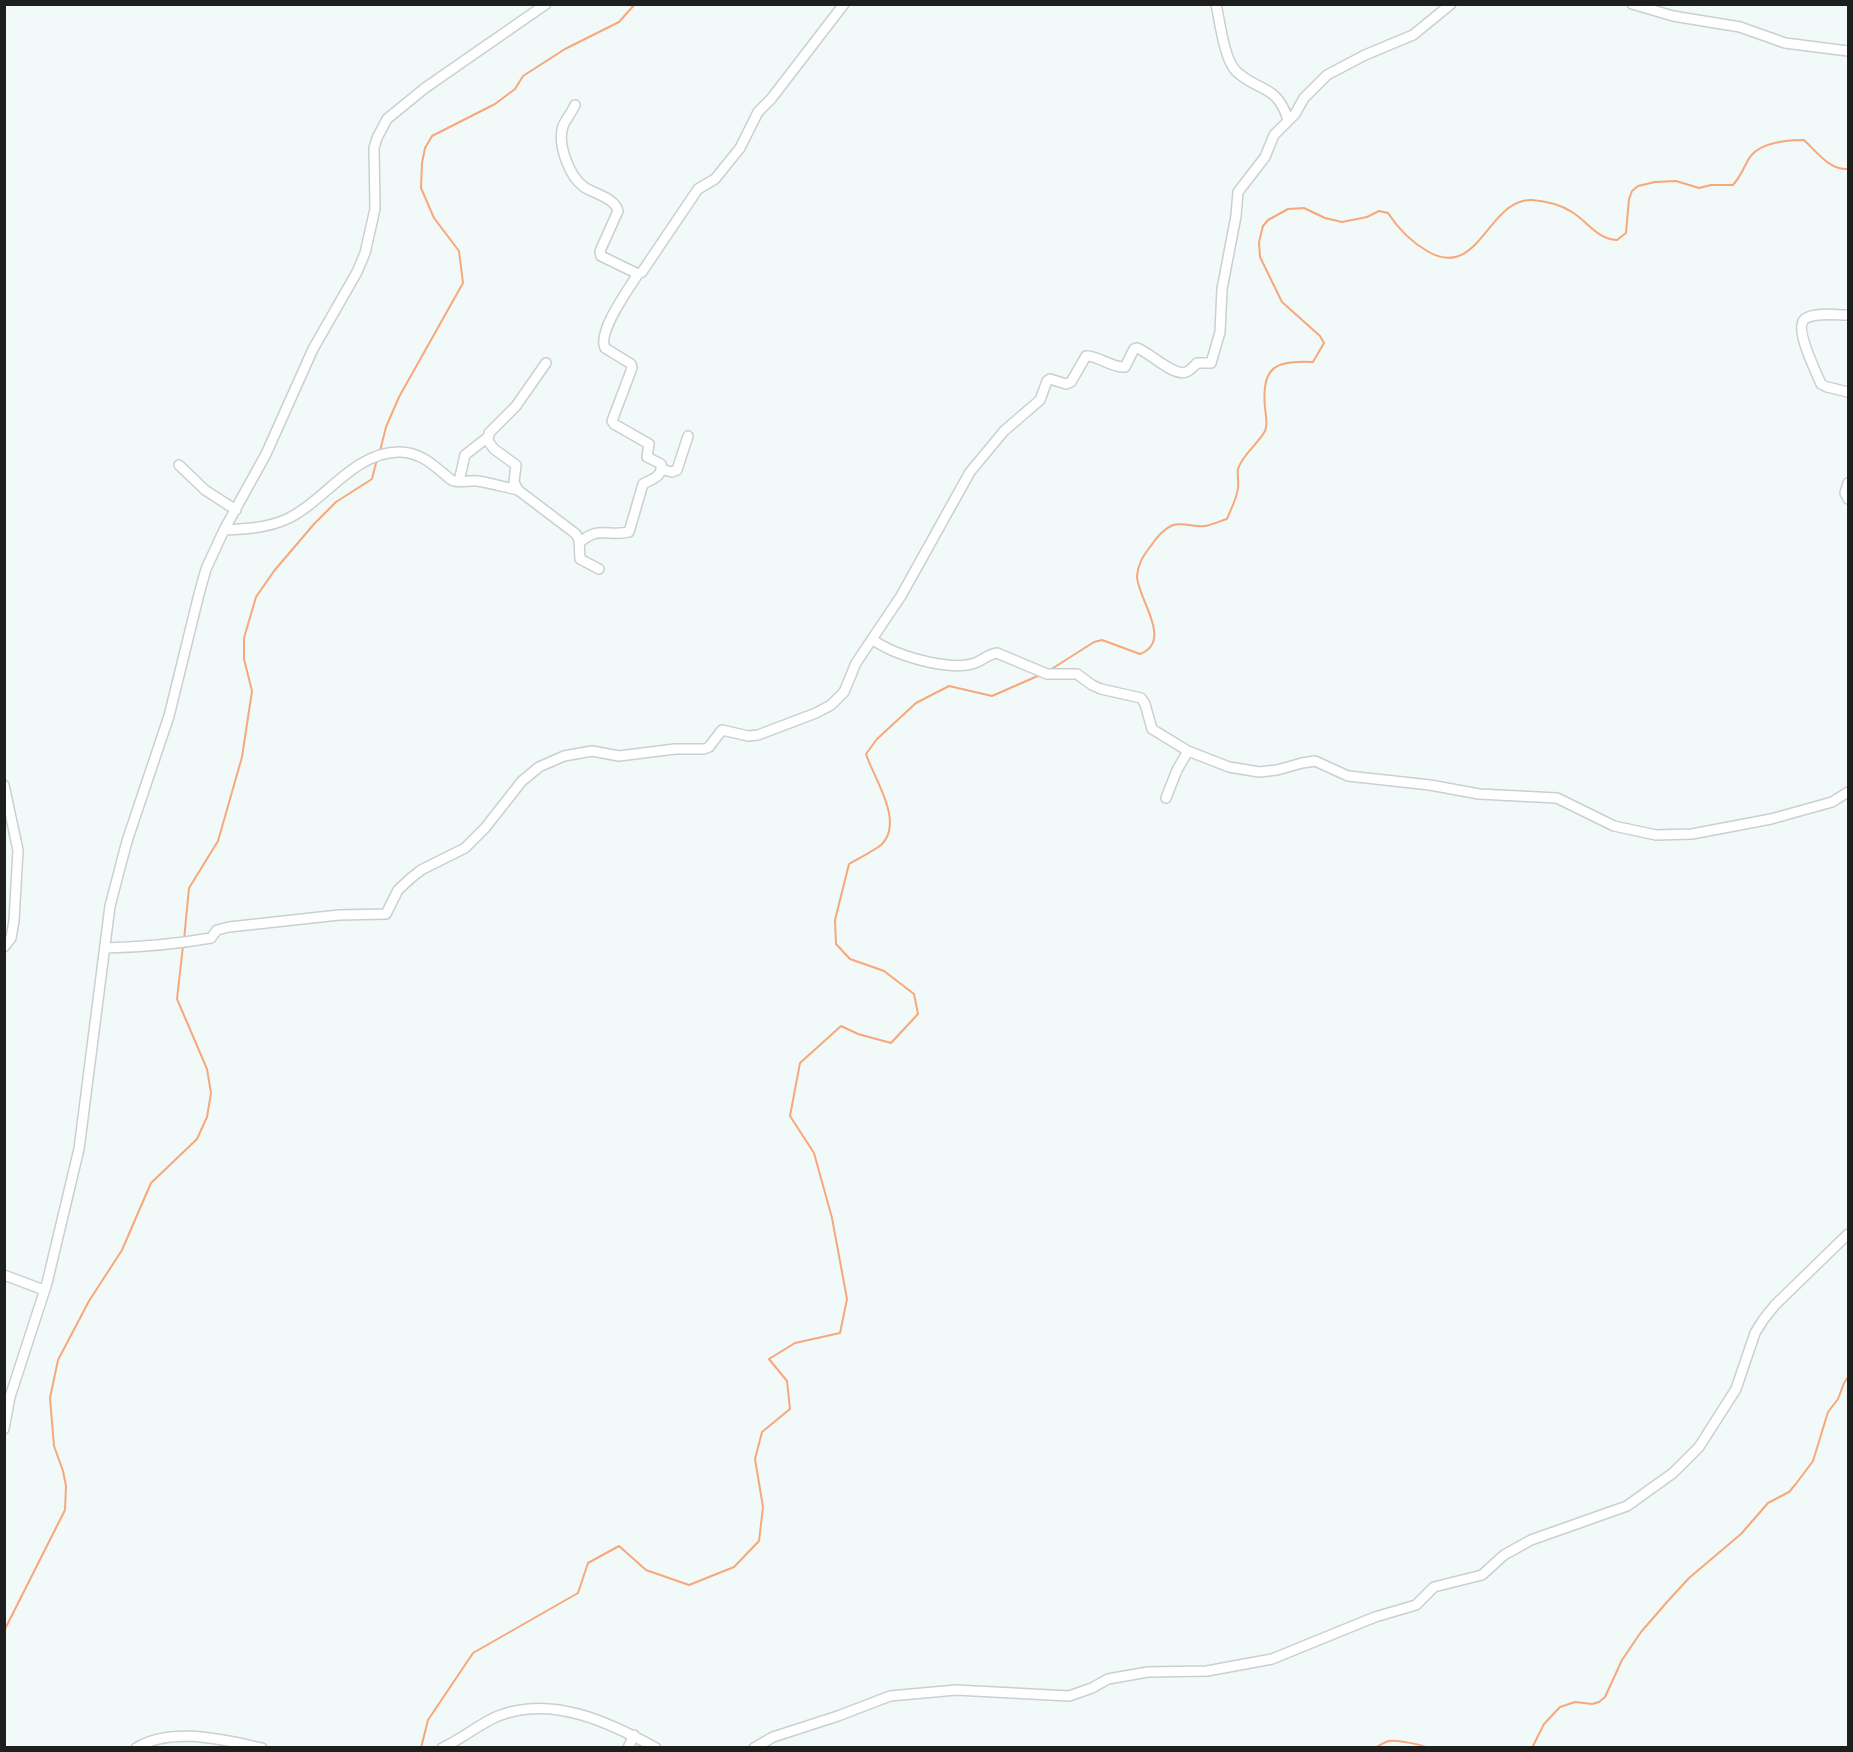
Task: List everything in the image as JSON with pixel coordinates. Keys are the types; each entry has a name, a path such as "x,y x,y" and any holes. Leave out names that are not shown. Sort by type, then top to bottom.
{"street":[{"path":"4,1429 10,1397 44,1290 79,1149 110,906 121,862 169,716 206,569 224,530 266,454 313,349 357,272 375,209 374,148 387,119 424,88 546,4"},
{"path":"579,543 592,533 629,532 643,484 656,479 662,469 661,464 647,457 649,444 612,421 632,368 631,364 605,348 603,345 605,329 638,274 642,272 698,189 715,179 733,157 758,112 771,99 844,4"},
{"path":"1216,4 1225,54 1229,63 1236,71 1268,89 1285,110 1288,120"},
{"path":"106,948 152,946 201,940 211,938 217,930 229,927 339,915 386,914 398,890 421,870 465,848 485,828 522,781 539,766 564,756 592,751 619,756 675,749 704,749 709,747 722,730 748,736 758,735 831,705 844,692 856,663 901,596 970,472 1004,431 1040,400 1047,381 1050,379 1065,384 1071,382 1086,356 1125,367 1134,349 1137,348 1169,368 1182,373 1189,371 1197,363 1211,363 1220,332 1222,290 1236,216 1238,192 1265,157 1274,135 1304,98 1327,75 1365,55 1413,35 1451,4"},
{"path":"1632,4 1673,16 1740,27 1785,43 1848,51"},
{"path":"576,105 563,126 562,139 571,174 582,185 614,203 618,211 600,251 601,256 638,274"},
{"path":"1848,315 1820,315 1806,318 1800,324 1800,334 1821,384 1848,392"},
{"path":"459,481 465,455 488,437 489,433 516,406 546,363"},
{"path":"662,469 672,472 677,470 688,436"},
{"path":"488,437 490,445 516,465 514,482 518,490"},
{"path":"224,530 271,525 289,518 308,506 352,470 374,457 386,453 409,452 419,455 452,480 476,481 518,490 576,534 580,559 599,569"},
{"path":"180,465 205,490 236,510"},
{"path":"1848,483 1845,493 1848,499"},
{"path":"872,639 906,658 960,665 975,663 997,653 1047,674 1077,674 1101,689 1141,698 1152,729 1188,751 1229,767 1259,772 1315,761 1348,776 1430,785 1479,794 1537,795 1557,798 1614,826 1656,835 1692,834 1771,819 1832,802 1848,792"},
{"path":"1166,798 1177,770 1188,751"},
{"path":"4,785 18,850 11,938 4,947"},
{"path":"4,892 15,896"},
{"path":"754,1748 773,1737 890,1696 956,1690 1069,1696 1108,1679 1148,1672 1207,1671 1272,1659 1375,1617 1416,1605 1434,1587 1482,1575 1504,1555 1531,1540 1627,1506 1673,1473 1699,1447 1725,1409 1736,1389 1755,1333 1763,1320 1775,1305 1848,1234"},
{"path":"4,1275 44,1290"},
{"path":"442,1748 497,1716 537,1709 578,1713 595,1718 634,1735 656,1748"},
{"path":"628,1748 634,1735"},
{"path":"171,1748 173,1737"},
{"path":"136,1748 149,1740 173,1737 228,1741 262,1748"}],"waterway":[{"path":"380,451 386,427 399,397 463,283 459,251 434,218 421,188 425,148 432,136 495,104 515,89 523,76 565,49 619,22 635,4"},
{"path":"1050,670 1094,642 1102,640 1140,654 1150,648 1154,639 1154,629 1137,576 1143,557 1160,534 1173,525 1205,526 1227,519 1237,492 1240,464 1266,428 1264,394 1268,375 1280,365 1313,362 1324,343 1320,336 1282,302 1260,257 1259,242 1263,226 1268,220 1288,209 1304,208 1325,218 1342,222 1367,217 1379,211 1388,213 1415,243 1445,258 1459,256 1471,248 1504,211 1517,203 1532,200 1568,210 1604,237 1617,240 1626,233 1629,199 1632,191 1638,186 1676,181 1699,188 1711,185 1733,185 1752,154 1773,143 1804,140 1835,167 1848,169"},
{"path":"184,940 189,888 218,841 242,757 252,691 244,659 244,638 256,597 274,571 314,524 336,502 372,479 377,459"},
{"path":"421,1748 428,1720 473,1653 578,1593 588,1563 619,1546 646,1570 689,1585 734,1567 759,1541 763,1507 755,1459 762,1432 790,1409 787,1381 769,1359 795,1343 840,1333 847,1299 832,1218 814,1153 790,1116 800,1063 841,1026 858,1034 891,1043 918,1014 914,994 884,971 850,959 836,944 835,920 849,864 881,845 888,836 890,825 886,800 866,754 877,739 916,703 949,686 992,696 1040,675"},
{"path":"4,1631 65,1510 66,1486 54,1446 50,1398 58,1360 89,1301 122,1250 151,1183 197,1139 207,1117 211,1093 207,1069 177,999 183,946"},
{"path":"1532,1748 1544,1724 1560,1707 1575,1702 1592,1704 1605,1697 1622,1660 1641,1632 1667,1602 1689,1578 1741,1534 1768,1503 1789,1492 1795,1485 1813,1461 1828,1412 1838,1399 1848,1377"},
{"path":"1375,1748 1389,1741 1427,1748"}]}
